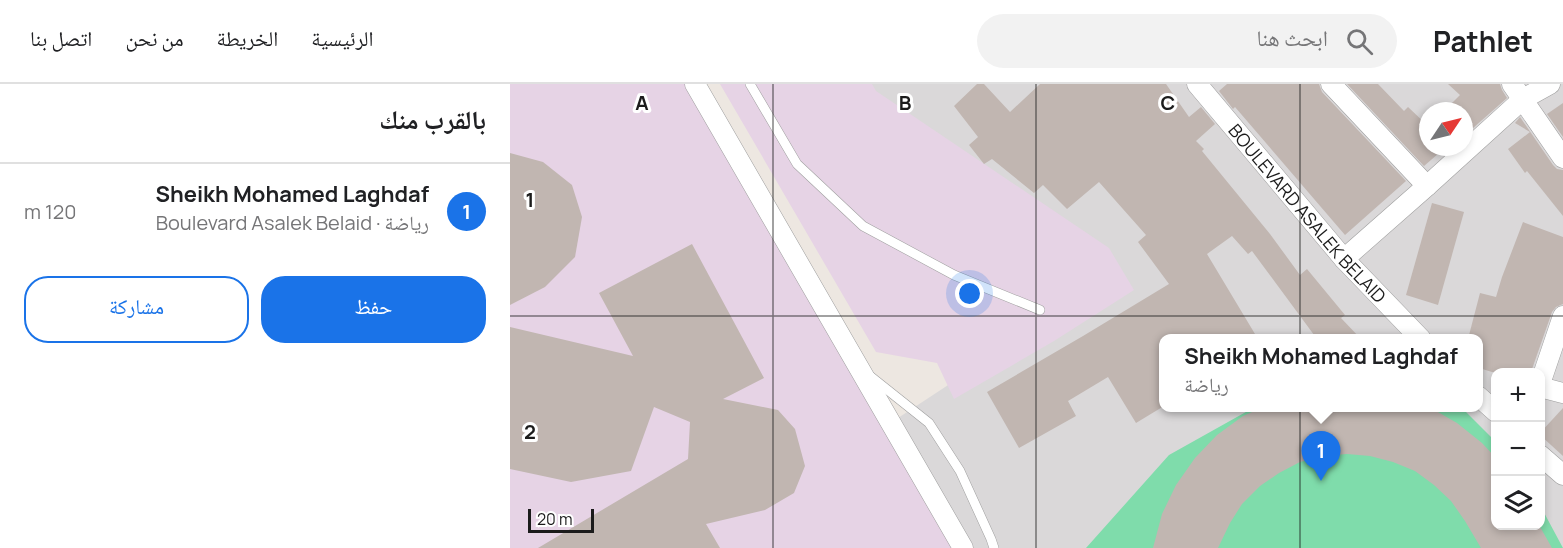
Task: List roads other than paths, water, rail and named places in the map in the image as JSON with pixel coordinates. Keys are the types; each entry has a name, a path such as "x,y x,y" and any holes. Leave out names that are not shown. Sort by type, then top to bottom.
{"street":[{"path":"695,84 963,548"},
{"name":"BOULEVARD ASALEK BELAID","path":"1197,84 1344,259 1416,334"},
{"path":"1330,84 1427,186"},
{"path":"1344,259 1427,186 1517,92 1550,84"},
{"path":"1517,92 1563,158"},
{"path":"1545,371 1563,316"},
{"path":"1545,388 1563,393"},
{"path":"1545,459 1563,475"}],"lane":[{"path":"750,84 797,164 863,226 954,275 1040,310"},
{"path":"858,367 929,423 960,471 994,548"}],"place":[{"name":"Sheikh Mohamed Laghdaf","path":"1321,481"}]}
